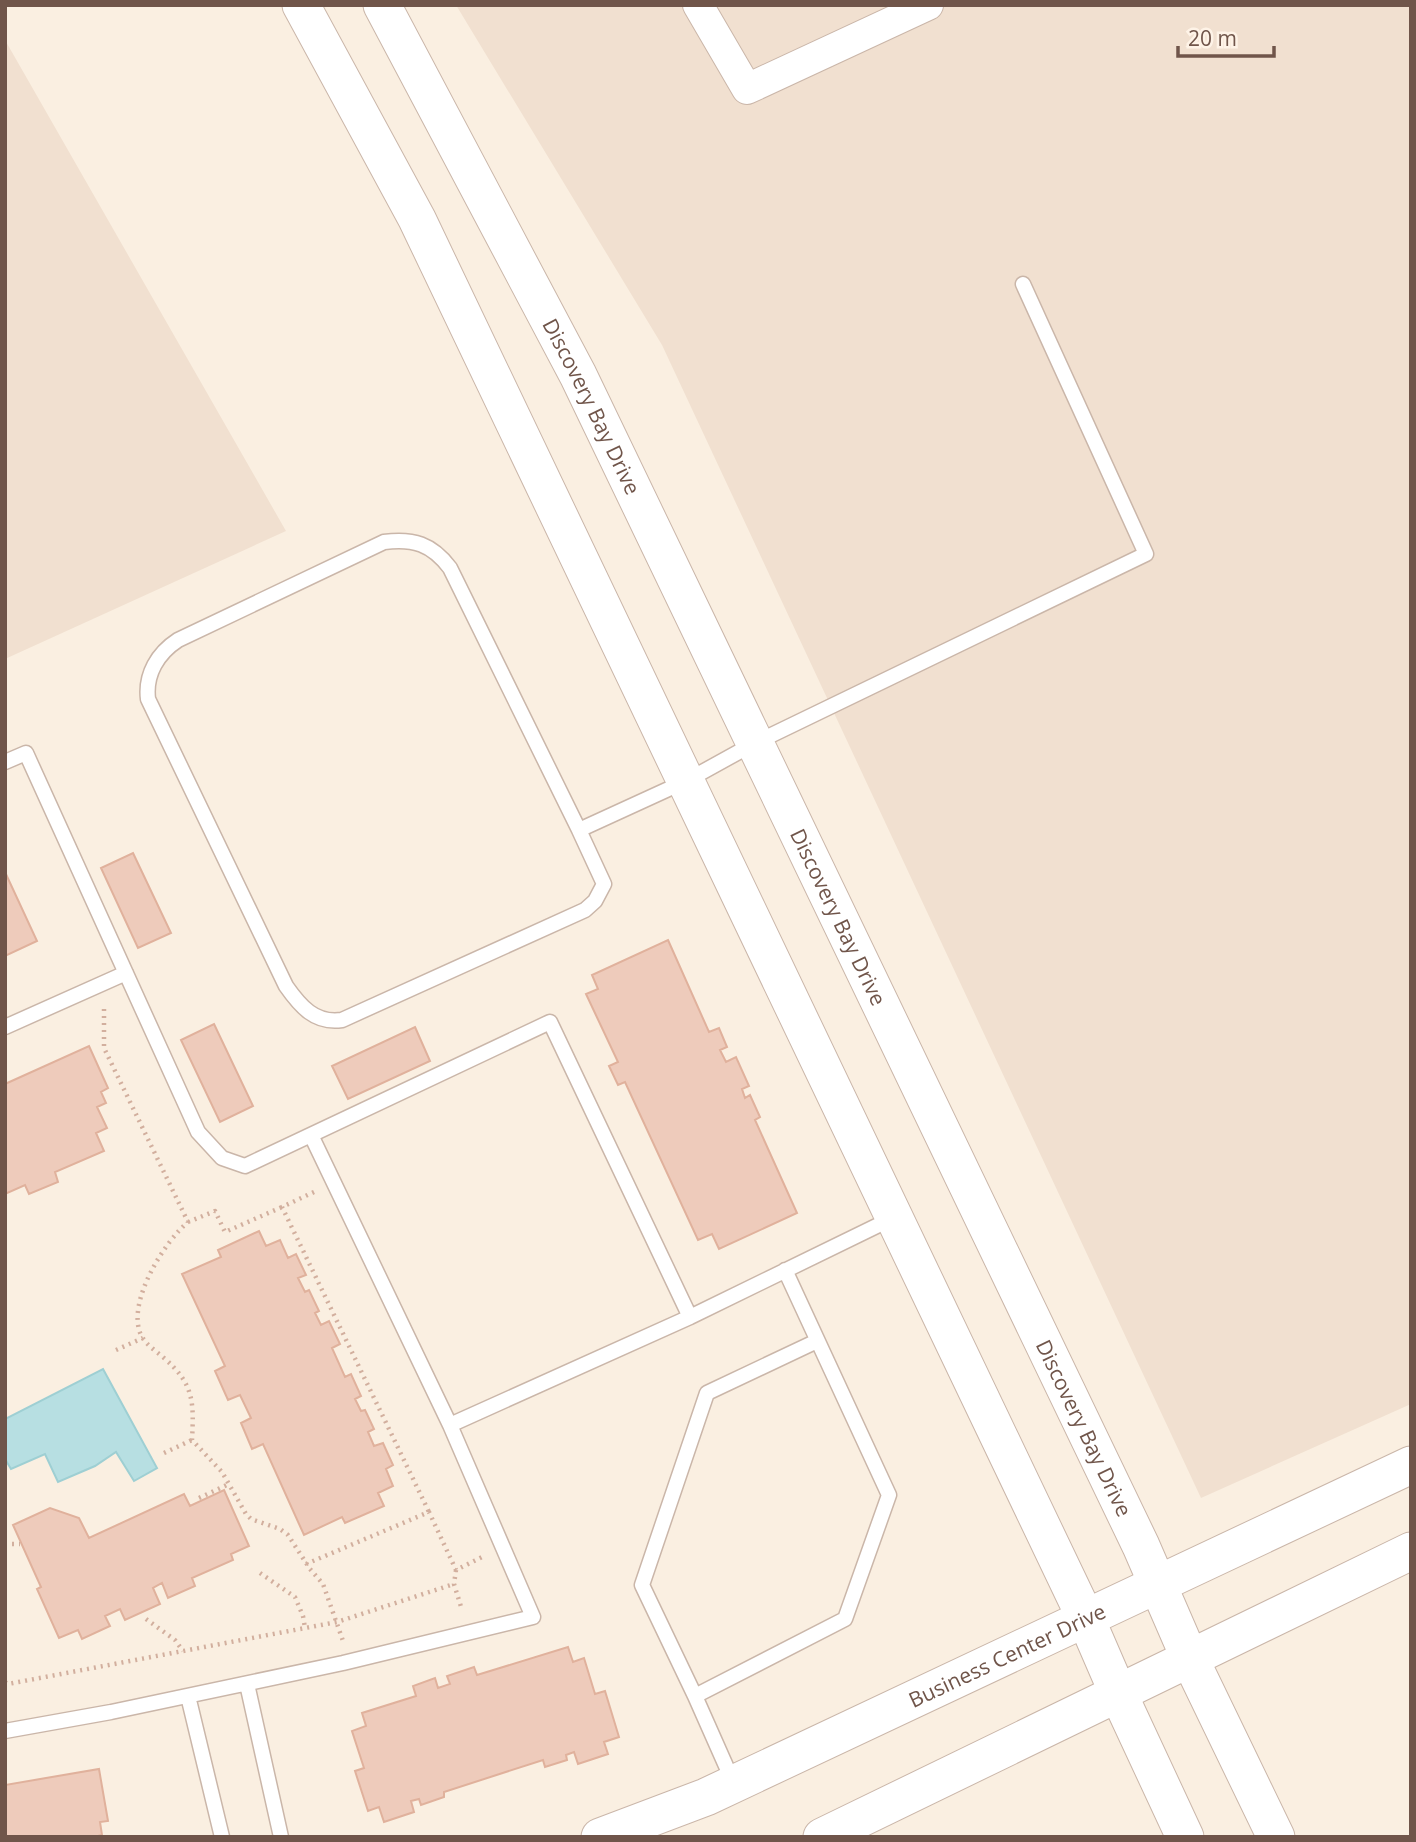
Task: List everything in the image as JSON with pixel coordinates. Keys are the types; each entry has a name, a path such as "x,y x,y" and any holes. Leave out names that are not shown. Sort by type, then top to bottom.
{"street":[{"path":"301,5 417,219 1086,1619 1182,1827"},
{"name":"Discovery Bay Drive","path":"382,5 579,375 1159,1585 1190,1659 1276,1837"},
{"path":"698,5 747,89 928,5"},
{"name":"Business Center Drive","path":"600,1837 706,1797 1411,1465"},
{"path":"822,1837 1411,1551"}],"lane":[{"path":"579,830 686,781 755,743 1146,554 1023,284"},
{"path":"411,541 432,548 450,568 579,830 604,884 595,901 585,910 342,1020 331,1022 319,1018 297,1002 286,986 148,699 149,674 160,656 178,640 384,542 411,541"},
{"path":"5,762 26,753 198,1132 222,1158 245,1166 550,1022 690,1317"},
{"path":"5,1027 126,973"},
{"path":"5,1731 247,1684 533,1617 450,1424 311,1135"},
{"path":"450,1424 690,1317 894,1217"},
{"path":"695,1696 845,1619 889,1495 785,1270"},
{"path":"734,1784 642,1585 708,1393 817,1341"},
{"path":"247,1684 281,1837"},
{"path":"188,1696 222,1837"}],"path":[{"path":"103,983 104,1048 188,1222"},
{"path":"334,1182 225,1232 215,1211 188,1222 178,1230 151,1272 140,1297 137,1322 150,1347 178,1371 185,1381 190,1393 192,1440 222,1472 251,1519 280,1529 288,1535 306,1564 323,1584 344,1647 353,1661"},
{"path":"282,1207 456,1570 454,1584 469,1633"},
{"path":"116,1350 143,1338"},
{"path":"164,1453 192,1440"},
{"path":"199,1498 229,1484"},
{"path":"306,1564 429,1512"},
{"path":"5,1544 20,1544"},
{"path":"456,1570 503,1547"},
{"path":"260,1573 295,1597 305,1628"},
{"path":"5,1682 8,1684 337,1622 454,1584"},
{"path":"146,1619 175,1640 183,1651"}],"shaded area":[{"path":"456,5 1411,5 1411,1404 1201,1498 662,345"},
{"path":"5,40 286,531 5,659"}],"water":[{"path":"103,1369 157,1468 134,1481 116,1452 95,1466 58,1482 45,1454 11,1469 5,1459 5,1419"}],"building":[{"path":"133,853 171,933 138,948 101,868"},
{"path":"5,872 37,941 5,956"},
{"path":"668,940 709,1032 719,1028 727,1047 720,1050 726,1062 736,1057 749,1086 742,1089 745,1098 750,1095 760,1117 755,1120 797,1213 719,1249 712,1234 698,1240 625,1082 618,1085 609,1066 618,1062 586,994 598,989 592,975"},
{"path":"214,1024 253,1106 220,1122 181,1040"},
{"path":"415,1027 430,1061 348,1099 332,1066"},
{"path":"89,1046 108,1088 101,1092 106,1103 97,1107 107,1128 96,1133 104,1151 55,1172 58,1182 29,1194 25,1185 5,1194 5,1084"},
{"path":"259,1231 266,1246 280,1240 288,1258 296,1254 306,1275 298,1278 305,1292 309,1290 319,1311 315,1313 321,1325 329,1321 340,1344 332,1348 345,1377 351,1374 361,1396 355,1399 361,1411 365,1410 374,1429 368,1432 374,1446 383,1443 393,1465 386,1469 393,1486 378,1493 384,1506 345,1523 342,1517 304,1535 263,1444 252,1449 241,1423 251,1418 240,1395 228,1400 215,1371 225,1366 182,1274 221,1257 218,1250"},
{"path":"224,1490 249,1546 231,1554 233,1560 192,1578 195,1586 168,1598 162,1583 153,1588 160,1604 125,1620 120,1609 105,1616 110,1626 82,1639 78,1630 59,1638 37,1589 41,1587 13,1525 50,1508 79,1518 89,1538 184,1494 190,1506"},
{"path":"568,1647 573,1662 584,1658 595,1694 605,1691 619,1737 604,1742 608,1754 578,1764 574,1752 566,1755 567,1760 545,1767 543,1760 444,1792 444,1797 421,1805 419,1799 411,1801 414,1812 384,1822 379,1807 368,1811 355,1771 364,1768 352,1731 366,1726 362,1713 416,1696 413,1686 435,1678 438,1688 450,1684 447,1676 474,1667 477,1675"},
{"path":"99,1769 108,1821 100,1822 102,1835 5,1837 5,1785"}]}
